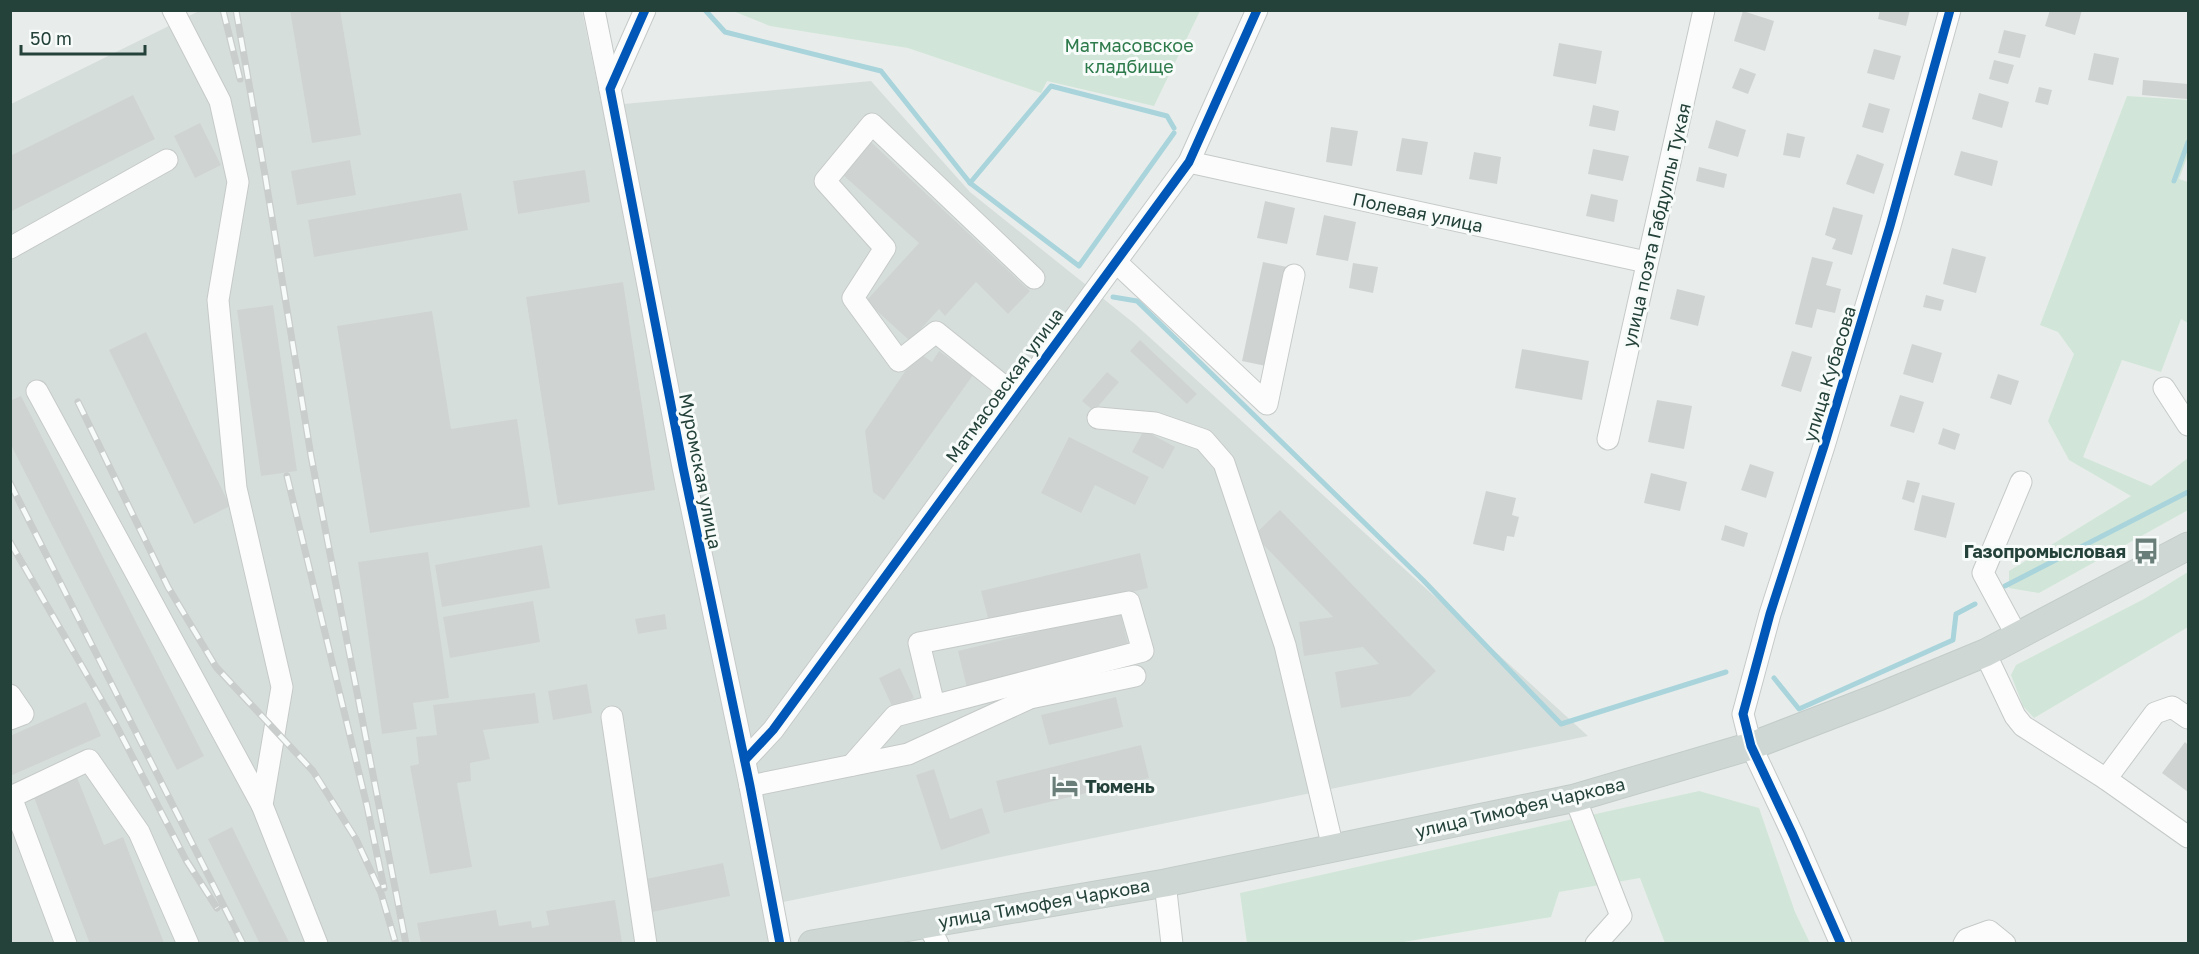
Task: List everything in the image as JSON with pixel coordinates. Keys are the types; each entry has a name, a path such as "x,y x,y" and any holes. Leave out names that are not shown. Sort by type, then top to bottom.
{"main road":[{"name":"улица Тимофея Чаркова","path":"812,944 932,933 1575,798 1751,746 1985,652 2188,546"}],"street":[{"path":"173,10 220,101 238,182 218,300 236,488 282,687 262,805"},
{"name":"Муромская улица","path":"594,10 683,468 745,760 780,944"},
{"path":"610,89 645,10"},
{"name":"Матмасовская улица","path":"745,760 772,730 1189,162 1257,10"},
{"name":"улица поэта Габдуллы Тукая","path":"1608,439 1704,10"},
{"name":"улица Кубасова","path":"1841,944 1751,746 1743,714 1770,614 1824,446 1890,226 1950,10"},
{"path":"1016,396 936,332 899,361 853,298 885,248 825,181 872,124 1034,278"},
{"path":"10,248 167,160"},
{"name":"Полевая улица","path":"1189,162 1646,262"},
{"path":"1116,262 1267,404 1294,275"},
{"path":"2164,388 2188,425"},
{"path":"37,391 262,805 317,944"},
{"path":"1098,418 1155,423 1204,440 1224,463 1285,645 1333,848"},
{"path":"2017,636 1983,573 2021,482"},
{"path":"852,765 895,716 1143,651 1129,602 919,644 934,705"},
{"path":"1985,652 2015,716 2024,726 2106,779 2188,837"},
{"path":"750,786 908,754 1030,698 1135,676"},
{"path":"10,695 22,714 10,719"},
{"path":"2106,779 2156,713 2183,709"},
{"path":"612,717 646,944"},
{"path":"66,944 13,813 11,797 90,760 139,832 188,944"},
{"path":"1575,798 1621,916 1596,944"},
{"path":"1165,883 1172,944"},
{"path":"1964,944 1967,939 1989,931 2005,944"}],"shaded area":[{"path":"199,11 582,11 602,106 871,81 970,192 1135,324 1588,736 769,905 775,943 11,944 11,104"}],"green space":[{"name":"Матмасовское кладбище","path":"733,11 1200,11 1154,106 1047,81 1041,93 908,48 770,26"},
{"path":"2127,96 2188,100 2188,155 2179,179 2188,182 2188,323 2181,319 2161,372 2122,360 2083,457 2151,486 2188,458 2188,510 2039,593 2009,588 2009,571 2131,496 2069,460 2048,421 2074,354 2058,332 2040,325"},
{"path":"2188,572 2188,627 2034,718 2023,706 2011,675 2016,665 2144,599"},
{"path":"1699,791 1759,808 1795,912 1810,943 1665,943 1640,878 1559,892 1551,917 1392,944 1247,943 1240,893"}],"building":[{"path":"290,10 340,10 361,135 312,143"},
{"path":"1880,10 1910,10 1906,26 1878,19"},
{"path":"2050,10 2082,10 2075,35 2045,26"},
{"path":"1743,11 1774,21 1765,51 1734,41"},
{"path":"2004,30 2026,35 2020,58 1998,53"},
{"path":"1559,43 1602,51 1596,84 1553,76"},
{"path":"1874,49 1901,56 1894,80 1867,73"},
{"path":"2094,53 2119,58 2113,85 2088,80"},
{"path":"1994,60 2014,65 2008,84 1989,79"},
{"path":"1740,68 1756,74 1748,94 1732,88"},
{"path":"2143,80 2188,84 2187,99 2142,95"},
{"path":"2039,87 2052,90 2048,105 2035,102"},
{"path":"1979,93 2009,102 2002,128 1972,119"},
{"path":"133,95 155,139 10,212 10,156"},
{"path":"1869,103 1890,109 1883,133 1862,127"},
{"path":"1593,105 1619,111 1615,131 1589,126"},
{"path":"1716,120 1746,130 1738,157 1708,148"},
{"path":"200,123 221,165 195,178 174,136"},
{"path":"1331,127 1358,131 1352,166 1326,162"},
{"path":"1787,133 1805,137 1800,158 1783,155"},
{"path":"1402,138 1428,142 1422,175 1396,171"},
{"path":"871,142 1030,291 1008,314 976,282 945,316 939,309 910,341 866,301 919,243 842,174"},
{"path":"1593,149 1629,156 1623,181 1588,174"},
{"path":"1961,151 1998,161 1992,186 1954,175"},
{"path":"1474,152 1501,157 1497,184 1469,179"},
{"path":"1857,154 1884,164 1874,194 1846,184"},
{"path":"350,160 356,195 297,205 291,171"},
{"path":"1699,167 1727,174 1724,188 1696,181"},
{"path":"585,170 590,202 518,214 513,181"},
{"path":"461,193 468,230 314,257 308,220"},
{"path":"1591,194 1618,200 1614,222 1586,216"},
{"path":"1265,201 1295,208 1287,244 1257,238"},
{"path":"1833,207 1863,215 1852,255 1832,249 1836,239 1825,235"},
{"path":"1324,215 1356,222 1348,261 1316,255"},
{"path":"1952,248 1986,257 1976,293 1943,284"},
{"path":"1812,257 1833,262 1826,285 1841,289 1835,313 1817,309 1812,328 1795,324"},
{"path":"1263,262 1287,267 1266,366 1242,361"},
{"path":"1353,263 1378,267 1373,293 1349,288"},
{"path":"623,282 655,490 558,505 526,297"},
{"path":"1677,289 1705,296 1698,326 1670,319"},
{"path":"1926,295 1944,300 1941,311 1923,307"},
{"path":"273,305 297,471 261,476 237,310"},
{"path":"432,311 451,429 517,419 530,507 370,533 337,326"},
{"path":"146,332 230,506 194,524 109,350"},
{"path":"1140,340 1197,394 1187,404 1130,351"},
{"path":"1912,344 1942,353 1933,383 1903,374"},
{"path":"1522,349 1589,361 1582,400 1515,388"},
{"path":"939,351 973,375 884,500 873,492 865,431 918,352 932,362"},
{"path":"1792,351 1812,357 1801,392 1781,386"},
{"path":"1107,372 1119,382 1094,411 1082,401"},
{"path":"1998,374 2019,381 2011,405 1990,398"},
{"path":"1900,395 1924,402 1914,433 1890,426"},
{"path":"21,396 204,756 177,770 10,443 10,401"},
{"path":"1657,400 1692,406 1684,449 1648,442"},
{"path":"1943,428 1960,434 1955,450 1938,444"},
{"path":"1144,430 1175,447 1163,469 1132,452"},
{"path":"1069,437 1149,477 1135,505 1095,485 1081,513 1041,493"},
{"path":"1750,464 1774,472 1766,498 1741,490"},
{"path":"1651,473 1687,482 1680,511 1644,503"},
{"path":"1907,480 1920,483 1914,503 1902,499"},
{"path":"1486,491 1516,498 1512,515 1519,517 1514,537 1507,536 1504,551 1473,544"},
{"path":"1922,495 1955,503 1946,538 1914,530"},
{"path":"1280,510 1436,671 1410,696 1341,708 1335,672 1379,664 1363,647 1304,656 1299,622 1333,617 1254,535"},
{"path":"1725,525 1748,533 1744,547 1721,540"},
{"path":"542,545 550,588 442,607 435,565"},
{"path":"428,552 449,698 413,703 417,729 382,734 358,562"},
{"path":"1140,553 1148,588 990,626 981,591"},
{"path":"533,601 540,642 450,658 443,617"},
{"path":"1120,611 1129,648 967,688 958,651"},
{"path":"665,614 667,629 638,634 635,619"},
{"path":"900,668 914,698 893,708 879,678"},
{"path":"587,684 592,713 553,720 548,691"},
{"path":"535,693 539,723 483,730 490,759 470,763 471,781 457,783 472,867 430,874 410,766 419,764 416,737 437,735 433,705"},
{"path":"1116,697 1123,727 1049,745 1041,715"},
{"path":"86,702 101,736 10,776 10,736"},
{"path":"2185,742 2188,745 2188,792 2162,773"},
{"path":"1141,745 1149,778 1004,813 996,781"},
{"path":"934,769 950,819 982,808 990,833 941,850 916,775"},
{"path":"76,775 104,845 123,837 164,943 90,944 32,792"},
{"path":"232,827 290,944 260,944 208,839"},
{"path":"723,863 730,896 647,913 641,880"},
{"path":"615,900 622,942 421,944 417,923 496,910 499,926 531,921 532,928 549,925 546,911"}],"waterway":[{"path":"705,10 725,32 881,71 970,183 1079,266 1174,133"},
{"path":"970,183 1051,86 1167,116 1174,128"},
{"path":"2174,181 2188,142"},
{"path":"1113,297 1137,301 1423,580 1561,724 1726,672"},
{"path":"2005,586 2188,492"},
{"path":"1774,678 1799,709 1953,640 1956,614 1975,604"}],"railway":[{"path":"223,10 240,79"},
{"path":"236,10 311,456 406,944"},
{"path":"78,402 168,587 216,667 313,771 356,839 381,893 395,941"},
{"path":"287,476 367,806 384,888"},
{"path":"10,483 243,944"},
{"path":"10,542 116,725 186,860 217,908"}],"cycle path":[{"path":"645,10 610,89 683,467 750,786 780,944"},
{"path":"745,760 773,730 1189,162 1257,10"},
{"path":"1841,944 1751,746 1743,714 1770,614 1824,446 1890,226 1950,10"}],"place":[{"name":"Газопромысловая","path":"2146,551"},
{"name":"Тюмень","path":"1065,786"}]}
